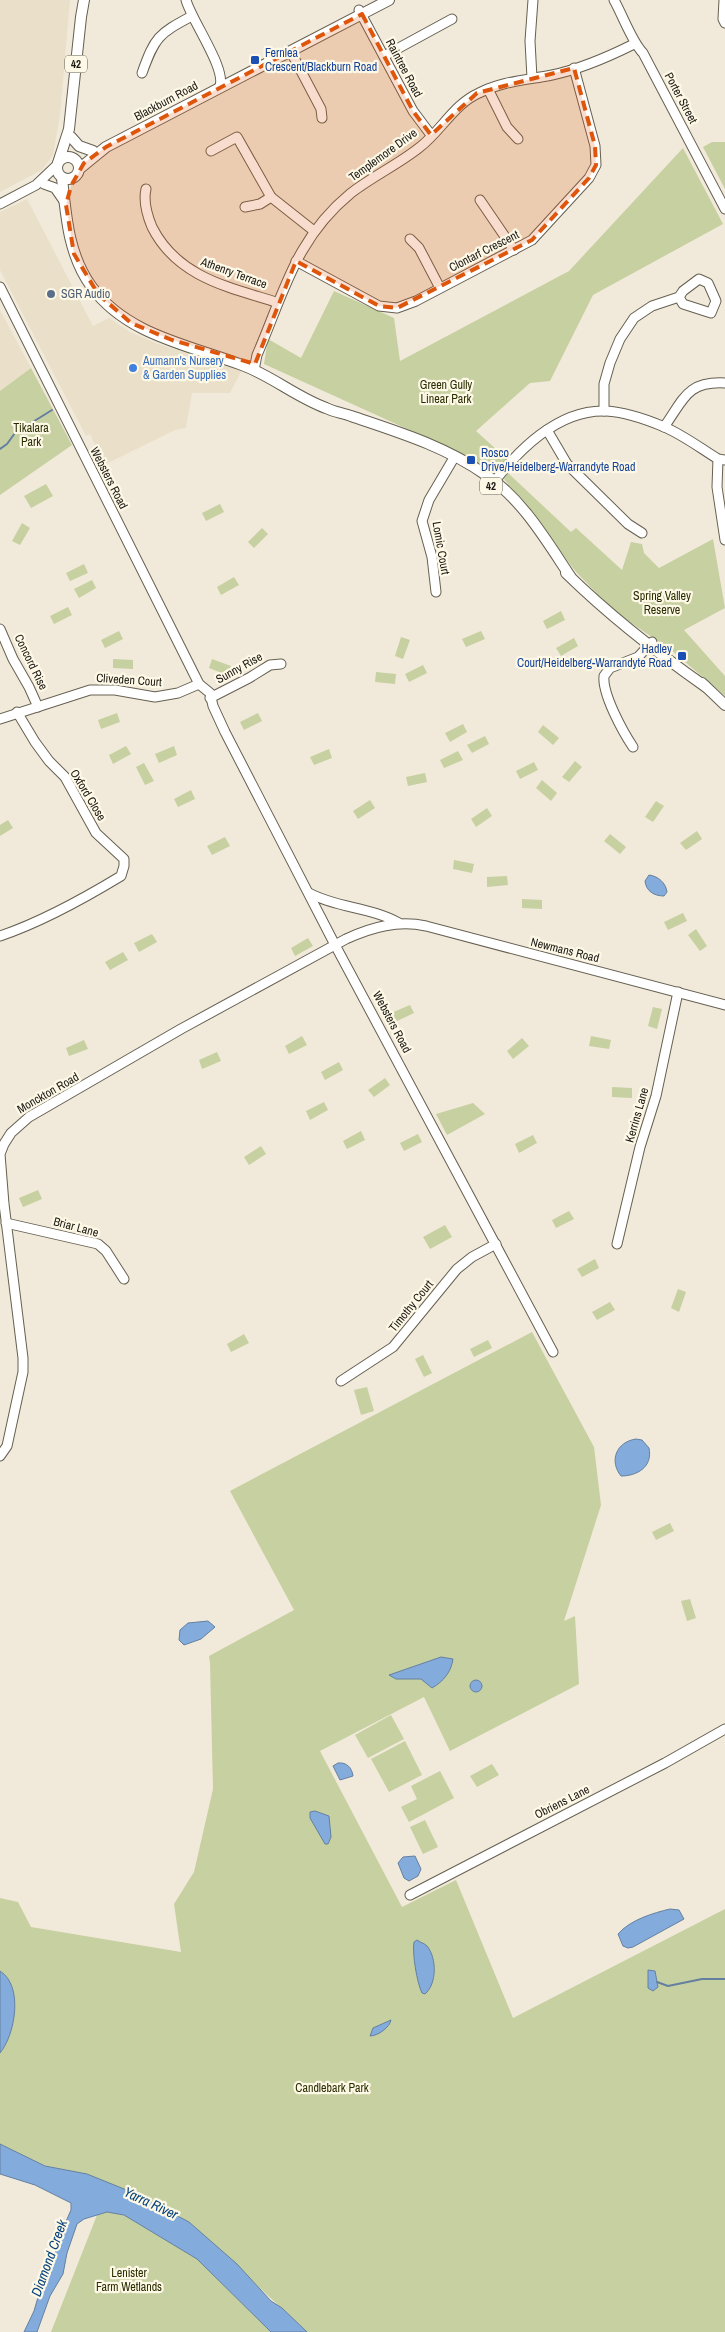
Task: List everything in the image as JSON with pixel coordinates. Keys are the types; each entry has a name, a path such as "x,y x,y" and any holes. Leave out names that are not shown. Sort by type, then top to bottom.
{"main road":[{"name":"42","path":"66,205 77,173 78,162 73,158 70,133 84,0"},
{"name":"Blackburn Road","path":"73,158 106,147 291,52 377,0"},
{"name":"Blackburn Road","path":"238,78 306,37 389,0"},
{"name":"42","path":"70,133 57,164 66,205 67,228 74,254 92,288 121,316 144,330 256,366 347,415 426,442 493,483 520,507 570,576 616,619 651,644 673,656 725,705"},
{"path":"70,133 79,146 93,151"},
{"name":"Blackburn Road","path":"77,173 106,147"},
{"path":"57,164 64,157 73,158"},
{"path":"61,177 68,180 77,173"}],"street":[{"path":"186,0 192,16 218,66 222,80 218,88"},
{"path":"532,78 530,41 533,0"},
{"name":"Porter Street","path":"614,0 632,35 634,44 643,53 725,209"},
{"path":"724,0 723,19 725,23"},
{"name":"Raintree Road","path":"360,12 413,111 431,135"},
{"path":"142,73 152,44 166,30 192,16"},
{"path":"384,56 452,19"},
{"name":"Templemore Drive","path":"256,366 276,302 296,261 314,232 351,194 422,146 445,120 477,93 505,82 532,78 601,60 634,44"},
{"path":"291,52 321,109 322,118"},
{"path":"218,66 226,73 238,78"},
{"name":"Clontarf Crescent","path":"296,261 379,306 387,308 406,305 532,240 552,221 590,178 596,165 595,146 574,68"},
{"path":"488,89 507,127 518,139"},
{"path":"211,151 237,138 271,197 314,232"},
{"path":"40,185 57,164"},
{"path":"0,204 61,177"},
{"path":"40,185 58,192 66,205"},
{"name":"Athenry Terrace","path":"146,190 144,202 150,222 161,242 178,261 208,280 276,302"},
{"path":"245,207 260,204 271,197"},
{"path":"480,200 514,250"},
{"path":"410,238 419,248 440,288"},
{"name":"Websters Road","path":"0,287 198,683 211,699 244,769 318,911 553,1352"},
{"path":"604,411 604,384 610,363 620,340 634,318 652,306 679,297"},
{"path":"664,427 693,388 707,382 725,383"},
{"path":"493,483 519,452 547,430 580,415 604,411 621,412 664,427 722,460 717,487 725,540"},
{"path":"547,430 567,464 628,524 642,533"},
{"name":"Lomic Court","path":"436,592 432,557 422,521 428,500 454,459"},
{"name":"Concord Rise","path":"0,629 38,707"},
{"path":"633,747 618,722 605,687 604,676 610,668 638,657 651,644"},
{"name":"Sunny Rise","path":"211,699 270,664 281,664"},
{"name":"Cliveden Court","path":"0,720 17,712 98,689 155,697 178,693 198,683"},
{"name":"Oxford Close","path":"0,936 34,923 83,898 121,876 124,866 124,859 96,833 65,777 49,761 17,712"},
{"name":"Newmans Road","path":"309,893 324,900 381,915 399,923 426,926 725,1005"},
{"path":"318,911 318,906 324,900"},
{"name":"Newmans Road","path":"336,945 367,930 399,923"},
{"name":"Monckton Road","path":"0,1456 6,1446 22,1372 23,1358 6,1223 0,1154 6,1139 22,1121 181,1029 336,945"},
{"name":"Kerrins Lane","path":"617,1244 640,1148 656,1096 678,992"},
{"name":"Briar Lane","path":"6,1223 98,1244 106,1251 124,1279"},
{"name":"Timothy Court","path":"342,1381 393,1347 458,1269 472,1257 496,1244"},
{"name":"Obriens Lane","path":"410,1895 656,1768 725,1729"}],"highlighted area":[{"path":"362,14 413,111 431,135 477,93 574,68 595,146 596,165 589,178 552,221 532,240 397,308 379,306 296,261 255,364 172,340 131,323 98,294 74,254 66,205 71,186 84,163 106,147"}],"shaded area":[{"path":"0,0 70,0 60,116 53,155 42,170 0,192"},
{"path":"27,199 93,326 109,318 130,332 158,344 242,370 230,393 192,393 186,428 175,430 104,465 90,434 86,436 0,270 0,212"},
{"path":"0,310 31,368 0,391"}],"green space":[{"path":"712,142 725,142 725,189 703,147"},
{"name":"Green Gully Linear Park","path":"683,148 723,224 593,295 550,381 530,383 476,431 507,459 498,469 487,469 460,453 264,364 268,339 301,358 334,291 394,318 400,361 569,271"},
{"name":"Tikalara Park","path":"31,368 72,445 0,495 0,391"},
{"name":"Spring Valley Reserve","path":"508,473 571,532 576,528 622,570 631,542 642,544 644,553 659,568 713,539 725,608 684,630 725,676 725,696 671,650 615,612 576,572 504,479"},
{"path":"46,484 53,496 31,508 24,496"},
{"path":"220,504 224,512 206,521 202,513"},
{"path":"22,523 30,528 20,545 12,541"},
{"path":"262,528 268,534 254,548 248,542"},
{"path":"84,564 88,573 70,581 66,573"},
{"path":"234,577 239,585 221,595 217,587"},
{"path":"92,580 96,588 79,598 74,589"},
{"path":"68,607 72,615 54,624 50,616"},
{"path":"561,611 565,620 547,629 543,621"},
{"path":"119,631 123,639 105,648 101,640"},
{"path":"481,631 485,639 466,647 462,639"},
{"path":"401,637 410,640 403,659 395,656"},
{"path":"574,638 578,646 561,656 556,648"},
{"path":"113,659 133,660 133,669 113,668"},
{"path":"212,659 231,666 227,675 209,668"},
{"path":"423,665 427,673 409,682 405,674"},
{"path":"376,672 396,674 395,684 375,682"},
{"path":"117,713 120,722 101,729 98,720"},
{"path":"258,713 262,721 244,730 240,722"},
{"path":"463,724 467,732 450,742 445,733"},
{"path":"543,725 559,738 553,745 538,732"},
{"path":"485,736 489,744 472,753 467,745"},
{"path":"126,746 131,754 113,764 109,755"},
{"path":"174,746 177,755 159,763 155,754"},
{"path":"329,749 332,758 314,765 310,757"},
{"path":"458,751 463,760 444,768 440,760"},
{"path":"575,761 582,767 569,782 562,777"},
{"path":"534,762 538,770 520,779 516,771"},
{"path":"144,763 154,781 145,785 136,767"},
{"path":"425,773 427,782 408,786 406,777"},
{"path":"542,780 557,793 551,801 536,788"},
{"path":"191,790 195,799 178,807 174,799"},
{"path":"370,800 375,808 358,819 353,811"},
{"path":"656,801 664,806 653,822 645,817"},
{"path":"487,808 492,816 476,827 471,819"},
{"path":"8,820 13,828 0,836 0,825"},
{"path":"697,831 702,839 686,850 680,843"},
{"path":"610,834 626,847 620,854 604,841"},
{"path":"225,837 230,846 212,855 207,846"},
{"path":"454,860 474,864 472,873 453,869"},
{"path":"507,876 508,885 487,887 487,877"},
{"path":"522,899 542,900 542,909 522,908"},
{"path":"683,913 687,921 668,930 664,922"},
{"path":"696,929 707,946 700,951 688,935"},
{"path":"152,934 157,942 139,952 134,943"},
{"path":"308,938 313,946 295,956 291,948"},
{"path":"123,952 128,960 110,970 105,962"},
{"path":"410,1005 414,1013 395,1022 391,1013"},
{"path":"653,1007 662,1009 657,1029 648,1026"},
{"path":"302,1036 307,1045 289,1054 285,1046"},
{"path":"591,1036 611,1040 609,1049 589,1046"},
{"path":"522,1038 529,1046 513,1059 507,1051"},
{"path":"84,1040 88,1049 69,1056 66,1048"},
{"path":"217,1052 221,1061 202,1069 199,1060"},
{"path":"339,1062 343,1070 325,1080 321,1072"},
{"path":"385,1078 390,1085 374,1097 368,1090"},
{"path":"612,1087 632,1088 632,1098 612,1097"},
{"path":"324,1102 328,1110 310,1120 306,1111"},
{"path":"473,1103 485,1114 447,1135 436,1114"},
{"path":"361,1131 365,1140 347,1149 343,1141"},
{"path":"418,1134 422,1142 404,1151 400,1143"},
{"path":"533,1135 537,1143 519,1153 515,1144"},
{"path":"261,1146 266,1154 249,1165 244,1157"},
{"path":"38,1190 42,1199 23,1207 19,1198"},
{"path":"569,1211 574,1219 556,1228 552,1220"},
{"path":"445,1225 452,1237 430,1249 423,1237"},
{"path":"595,1259 599,1268 582,1277 577,1269"},
{"path":"678,1289 686,1292 679,1312 671,1308"},
{"path":"610,1302 615,1310 597,1320 592,1312"},
{"name":"Candlebark Park","path":"532,1332 594,1447 601,1505 564,1621 575,1616 579,1684 450,1751 424,1697 320,1751 402,1907 456,1880 513,2018 725,1909 725,2332 307,2332 189,2222 87,2174 45,2166 0,2144 0,2053 10,2035 15,2011 15,1999 8,1978 0,1971 0,1898 18,1902 31,1927 181,1952 174,1904 194,1872 213,1789 209,1656 294,1610 230,1491"},
{"path":"244,1334 249,1343 231,1352 227,1344"},
{"path":"488,1340 492,1348 474,1357 470,1349"},
{"path":"423,1355 432,1373 424,1377 415,1359"},
{"path":"367,1387 374,1411 361,1415 354,1390"},
{"path":"670,1523 674,1531 656,1540 652,1532"},
{"path":"690,1599 696,1618 687,1621 681,1601"},
{"path":"391,1715 404,1739 368,1758 355,1735"},
{"path":"405,1741 422,1775 389,1792 371,1759"},
{"path":"492,1764 499,1775 477,1787 470,1776"},
{"path":"440,1771 454,1798 409,1822 401,1807 417,1799 411,1786"},
{"path":"425,1820 438,1847 423,1854 410,1827"},
{"name":"Lenister Farm Wetlands","path":"107,2212 124,2215 197,2259 271,2332 51,2332 97,2215"}],"water":[{"path":"649,875 661,880 667,892 664,896 654,894 649,890 645,881"},
{"path":"636,1439 642,1440 649,1448 649,1460 638,1472 621,1476 615,1464 616,1453 624,1444"},
{"path":"208,1621 215,1627 201,1639 184,1645 179,1640 180,1630 188,1623"},
{"path":"441,1657 453,1659 451,1668 446,1676 432,1688 421,1679 396,1679 389,1675"},
{"path":"476,1680 482,1686 476,1692 470,1686"},
{"path":"338,1763 344,1763 348,1766 352,1770 353,1776 340,1780 333,1766"},
{"path":"315,1811 329,1816 331,1837 328,1844 325,1844 310,1818 310,1812"},
{"path":"415,1856 421,1869 418,1876 409,1881 404,1878 398,1863 403,1857"},
{"path":"670,1909 679,1910 684,1919 633,1947 623,1946 618,1934 623,1929 642,1918"},
{"path":"417,1940 427,1946 433,1957 434,1978 429,1990 425,1994 422,1993 420,1988 415,1968 414,1942"},
{"path":"648,1970 655,1971 658,1987 653,1991 648,1988"},
{"path":"0,1971 8,1978 12,1988 15,1999 15,2011 10,2035 0,2053"},
{"path":"391,2020 383,2031 370,2036 373,2028"},
{"name":"Yarra River","path":"0,2144 45,2166 87,2174 129,2191 189,2222 237,2264 271,2301 282,2308 307,2332 271,2332 197,2259 124,2215 107,2212 84,2219 77,2224 67,2253 63,2274 50,2296 37,2332 24,2332 34,2311 41,2287 51,2268 60,2235 71,2210 71,2203 35,2185 0,2174"}],"waterway":[{"path":"0,449 7,444 15,433 52,410"},
{"path":"657,1982 668,1986 702,1979 725,1979"}],"place":[{"name":"Fernlea Crescent/Blackburn Road","path":"255,60"},
{"name":"SGR Audio","path":"51,294"},
{"name":"Aumann's Nursery & Garden Supplies","path":"133,368"},
{"name":"Rosco Drive/Heidelberg-Warrandyte Road","path":"471,460"},
{"name":"Hadley Court/Heidelberg-Warrandyte Road","path":"682,656"}],"water label":[{"name":"Diamond Creek","path":"49,2258"}]}
